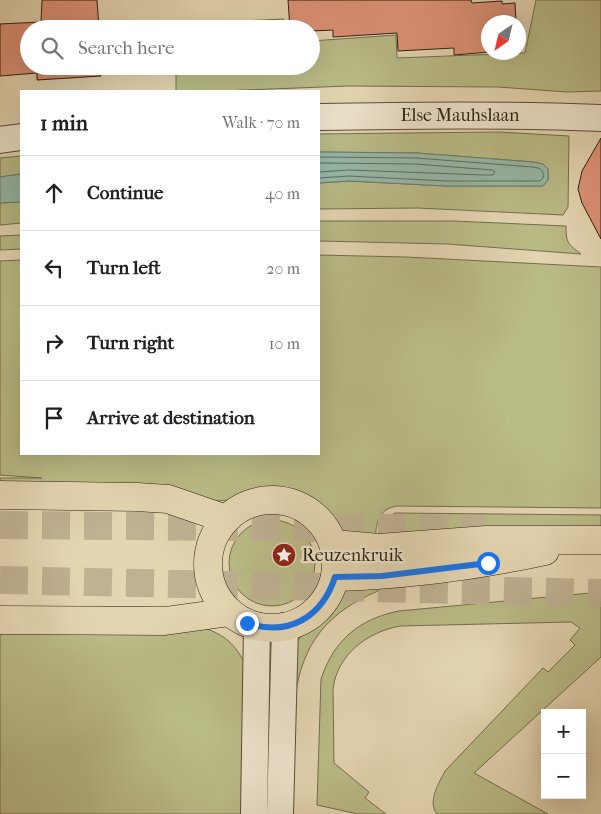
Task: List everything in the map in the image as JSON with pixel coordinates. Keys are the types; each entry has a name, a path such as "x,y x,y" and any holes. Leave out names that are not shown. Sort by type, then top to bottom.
{"main road":[{"path":"0,495 168,499 226,519"},
{"path":"280,499 307,509 328,531 334,544 336,560 335,577 326,600 317,610 297,623 275,628 257,626 238,618 230,612 215,594 208,566 209,549 213,538 226,519 237,509 250,503 280,499"},
{"path":"334,544 379,548 486,540 598,540"},
{"path":"335,577 382,576 488,563 598,540"},
{"path":"0,620 165,621 230,612"}],"street":[{"name":"Else Mauhslaan","path":"320,117 405,115 601,118"},
{"path":"0,140 20,137"},
{"path":"254,814 257,626"},
{"path":"280,814 285,626"}],"green space":[{"path":"536,0 601,0 601,91 567,92 498,87 348,86 246,90 176,90 176,75 320,75 320,40 396,35 397,58 481,55 481,60 526,60 526,48"},
{"path":"499,132 569,136 568,207 563,215 418,208 320,209 320,183 349,181 446,186 543,186 548,180 548,169 543,164 533,162 417,153 320,152 320,134"},
{"path":"20,156 20,174 0,177 0,158"},
{"path":"20,202 20,223 0,225 0,203"},
{"path":"320,221 454,221 566,226 569,243 581,254 447,244 320,241"},
{"path":"20,235 20,249 0,250 0,236"},
{"path":"320,255 406,257 601,267 601,508 397,506 385,510 382,514 377,524 375,542 352,537 337,526 319,507 301,496 248,493 228,500 216,501 0,490 0,478 42,478 0,475 0,261 20,260 20,455 320,455"},
{"path":"395,513 601,515 601,527 384,541 386,521"},
{"path":"272,520 288,524 302,533 311,547 315,563 311,579 302,593 288,602 272,606 256,602 242,593 233,579 229,563 233,547 242,533 256,524"},
{"path":"378,583 378,591 360,599 345,609 320,632 304,661 295,698 296,642 341,596 350,590"},
{"path":"601,592 601,657 544,709 541,709 541,712 474,773 548,814 437,814 433,804 437,787 445,771 543,668 548,672 575,645 570,640 580,628 571,622 400,626 388,629 365,640 347,656 336,677 333,689 334,763 369,792 365,798 386,814 358,814 317,805 321,679 326,665 341,642 350,633 372,620 399,611"},
{"path":"204,628 229,641 245,664 248,814 0,814 0,629"}],"water":[{"path":"320,152 417,153 533,162 543,164 548,169 548,180 543,186 446,186 349,181 320,183"},
{"path":"20,174 20,202 0,203 0,177"}],"building":[{"path":"42,0 97,0 98,20 41,20"},
{"path":"288,0 471,0 472,3 502,1 502,4 515,3 516,15 481,15 481,53 454,55 454,48 398,51 397,33 333,37 333,30 320,31 320,20 289,20"},
{"path":"20,23 20,74 0,76 0,24"},
{"path":"37,75 101,75 101,76 37,80"},
{"path":"601,138 601,239 582,203 578,189 582,171"}],"tunnel":[{"path":"0,525 485,529"},
{"path":"0,580 601,593"}],"place":[{"name":"Reuzenkruik","path":"284,555"}],"route":[{"path":"247,623 275,628 297,623 317,610 326,600 335,577 382,576 488,563"}]}
